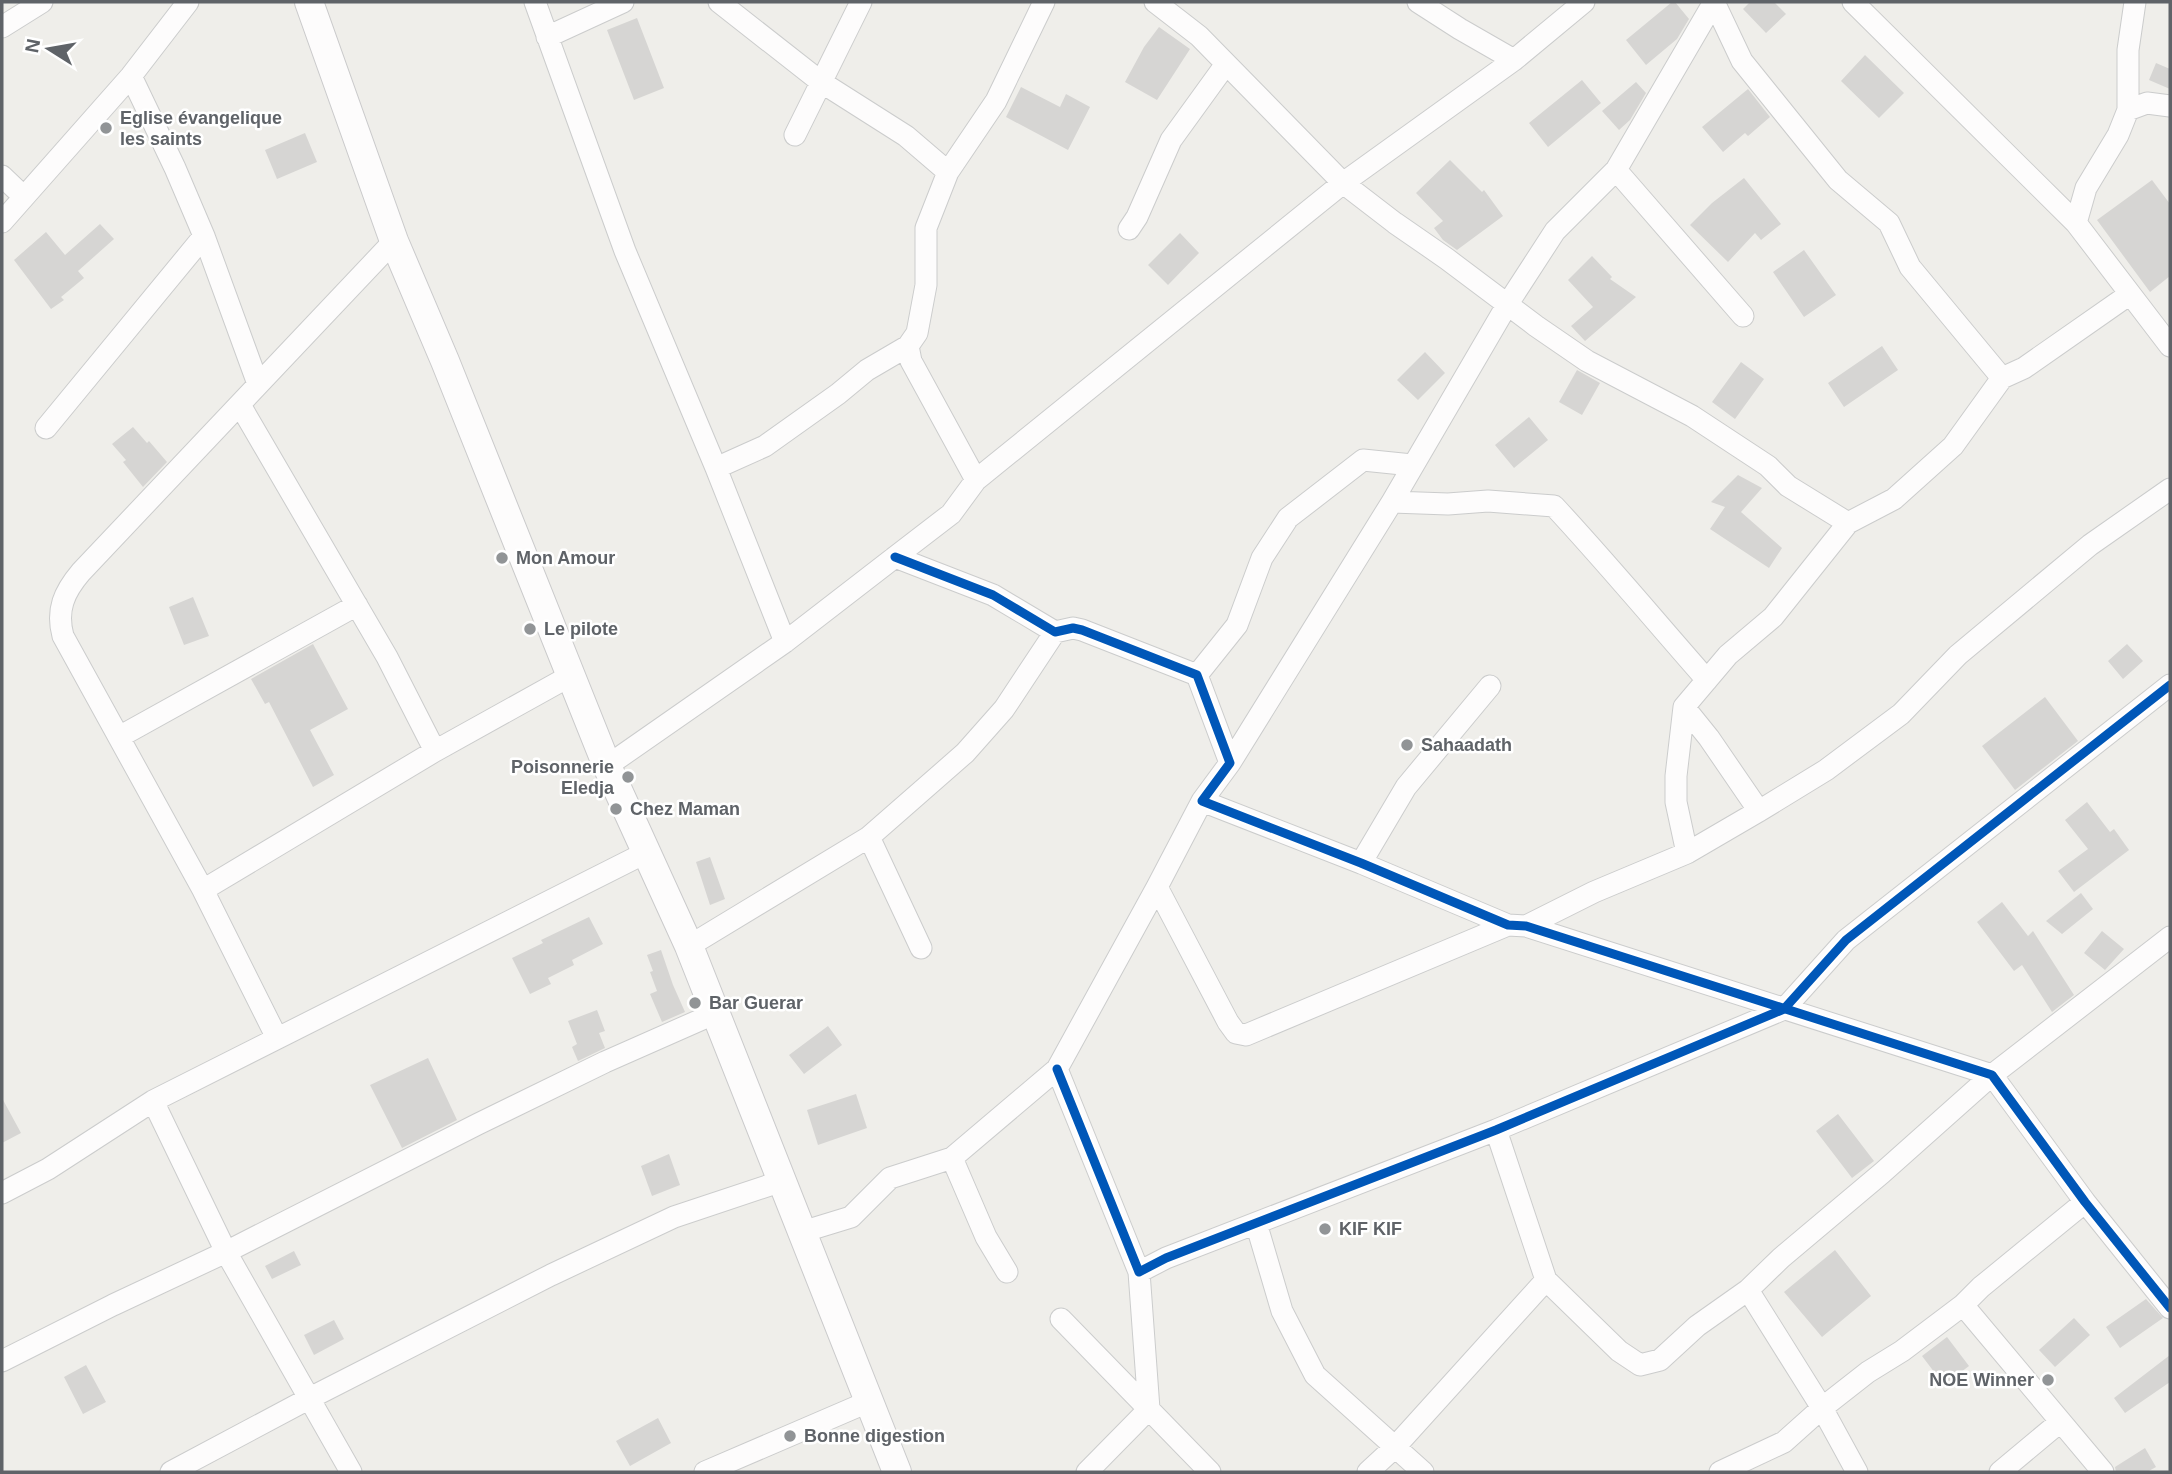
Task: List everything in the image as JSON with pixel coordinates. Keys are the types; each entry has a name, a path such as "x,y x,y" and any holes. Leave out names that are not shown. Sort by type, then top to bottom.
{"main road":[{"path":"309,2 394,241 445,360 607,766 689,946 897,1472"}],"street":[{"path":"2,27 42,2"},
{"path":"2,222 131,76 188,2"},
{"path":"535,2 625,251 785,642"},
{"path":"547,37 623,2"},
{"path":"719,2 821,82 906,136 948,172"},
{"path":"795,135 861,2"},
{"path":"716,468 765,446 867,370 908,346 916,333 926,285 926,228 948,172 996,101 1044,2"},
{"path":"1155,2 1199,36 1343,183 1535,326 1587,361 1703,423 1768,466 1788,486 1848,523"},
{"path":"1418,2 1514,60"},
{"path":"607,766 785,642 950,514 976,480 1343,183 1514,60 1584,2"},
{"path":"802,1232 851,1217 890,1178 953,1158 1057,1069 1202,801 1230,763 1392,502 1507,305 1555,232 1616,170 1714,2"},
{"path":"1714,2 1742,61 1838,180 1889,223 1910,268 2001,378"},
{"path":"1853,2 2076,223 2170,346"},
{"path":"2076,223 2087,188 2118,135 2128,110 2128,50 2135,2"},
{"path":"1129,229 1137,217 1171,140 1226,64"},
{"path":"131,76 204,236 258,384"},
{"path":"2128,110 2147,103 2170,106"},
{"path":"1616,170 1743,317"},
{"path":"2,176 24,197"},
{"path":"46,428 204,236"},
{"path":"277,1038 203,890 63,636 60,609 63,597 80,572 394,241"},
{"path":"1687,853 1676,802 1676,776 1684,707 1728,655 1773,617 1848,523 1894,499 1953,446 2001,378 2024,368 2130,294"},
{"path":"908,346 911,362 976,480"},
{"path":"240,405 399,679 435,751"},
{"path":"1197,675 1237,625 1262,558 1288,518 1363,460 1412,466"},
{"path":"1157,887 1228,1022 1236,1033 1247,1035 1687,853 1759,811 1826,770 1901,714 1968,646 2090,545 2170,489"},
{"path":"1392,502 1448,505 1488,502 1554,506 1620,577 1633,596 1707,680"},
{"path":"895,557 993,595 1055,632 1073,628 1082,630 1197,675 1230,763"},
{"path":"119,737 357,606"},
{"path":"689,946 869,837 965,753 1004,709 1055,632"},
{"path":"203,890 435,751 570,676"},
{"path":"1139,1272 1166,1258 1496,1130 1784,1009 1846,940 2170,685"},
{"path":"1361,863 1406,787 1490,686"},
{"path":"1684,707 1709,737 1759,811"},
{"path":"1202,801 1517,925 1992,1075 2085,1202 2170,1307"},
{"path":"869,837 921,948"},
{"path":"2,1193 48,1169 153,1101 647,852"},
{"path":"1496,1130 1546,1280 1619,1351 1640,1365 1660,1360 1697,1326 1748,1290 1781,1258 1992,1075 2170,937"},
{"path":"2,1360 226,1252 559,1085 716,1013"},
{"path":"1057,1069 1139,1272 1149,1409 1087,1472"},
{"path":"153,1101 226,1252 351,1472"},
{"path":"953,1158 986,1237 1007,1272"},
{"path":"171,1472 205,1464 310,1398 551,1275 674,1217 782,1181"},
{"path":"1720,1472 1783,1441 1868,1373 1963,1305 1981,1287 2085,1202"},
{"path":"1256,1223 1282,1311 1315,1375 1423,1472"},
{"path":"1368,1472 1395,1447 1546,1280"},
{"path":"1748,1290 1822,1408 1857,1472"},
{"path":"1963,1305 2103,1472"},
{"path":"1061,1319 1210,1472"},
{"path":"705,1472 870,1401"},
{"path":"2000,1472 2060,1422"}],"building":[{"path":"1675,2 1689,19 1677,39 1646,65 1626,40"},
{"path":"1750,2 1774,2 1786,14 1766,33 1743,9"},
{"path":"637,18 664,88 634,100 607,30"},
{"path":"1159,27 1190,49 1157,100 1125,82 1144,47"},
{"path":"1865,55 1904,93 1879,118 1841,81"},
{"path":"2156,63 2170,69 2170,89 2149,80"},
{"path":"1582,80 1601,103 1548,147 1529,123"},
{"path":"1636,82 1646,93 1630,120 1619,130 1602,111"},
{"path":"1021,87 1060,107 1066,94 1090,107 1068,150 1006,117"},
{"path":"1748,89 1770,117 1723,152 1702,127"},
{"path":"305,133 317,162 277,179 265,150"},
{"path":"1450,160 1482,192 1484,190 1503,216 1457,250 1443,240 1434,228 1443,221 1416,193"},
{"path":"1744,178 1781,224 1761,240 1755,233 1728,262 1690,225 1712,203"},
{"path":"2152,180 2170,204 2170,276 2150,292 2097,220"},
{"path":"100,224 114,239 78,271 84,278 61,297 64,300 51,309 14,260 46,232 65,255"},
{"path":"1180,233 1199,253 1168,285 1148,265"},
{"path":"1804,250 1836,295 1804,317 1773,272"},
{"path":"1592,256 1612,277 1610,279 1636,297 1585,341 1571,326 1593,307 1568,280"},
{"path":"1882,346 1898,370 1844,407 1828,383"},
{"path":"1425,352 1445,373 1418,400 1397,380"},
{"path":"1741,362 1764,379 1735,419 1712,402"},
{"path":"1577,370 1600,383 1582,415 1559,402"},
{"path":"1529,417 1548,440 1514,468 1495,445"},
{"path":"133,427 167,462 143,487 112,444"},
{"path":"1738,475 1762,488 1741,512 1782,548 1769,568 1710,529 1725,507 1711,502"},
{"path":"193,597 209,636 184,645 169,607"},
{"path":"313,644 348,709 310,730 334,775 313,787 269,702 265,704 251,679"},
{"path":"2127,644 2143,661 2123,679 2108,661"},
{"path":"2045,697 2078,741 2015,790 1982,746"},
{"path":"2087,802 2110,832 2114,829 2129,850 2074,892 2058,871 2088,849 2065,820"},
{"path":"710,857 725,899 710,905 696,862"},
{"path":"2081,893 2093,909 2062,934 2046,921"},
{"path":"2002,902 2028,936 2033,931 2074,995 2052,1012 2022,965 2014,971 1977,922"},
{"path":"589,917 603,944 572,960 574,965 548,978 551,984 530,994 512,958 543,943 541,940"},
{"path":"2102,931 2124,949 2105,970 2084,953"},
{"path":"661,950 685,1012 662,1022 650,994 657,991 647,955"},
{"path":"597,1010 605,1031 599,1033 605,1048 578,1061 572,1047 577,1044 568,1021"},
{"path":"828,1026 842,1045 804,1074 789,1055"},
{"path":"428,1058 457,1120 402,1148 370,1085"},
{"path":"856,1094 867,1128 818,1145 807,1110"},
{"path":"2,1098 21,1133 2,1143"},
{"path":"1838,1114 1874,1161 1852,1178 1816,1131"},
{"path":"669,1154 680,1185 652,1196 641,1166"},
{"path":"1835,1250 1871,1296 1822,1337 1784,1292"},
{"path":"294,1251 301,1265 272,1279 265,1266"},
{"path":"2146,1299 2163,1318 2120,1348 2106,1327"},
{"path":"2074,1318 2090,1335 2055,1367 2039,1350"},
{"path":"334,1320 344,1339 314,1355 304,1335"},
{"path":"1947,1337 1969,1366 1944,1385 1922,1356"},
{"path":"2170,1355 2170,1382 2125,1413 2114,1398"},
{"path":"86,1365 106,1402 83,1414 64,1377"},
{"path":"658,1418 671,1443 630,1466 616,1441"},
{"path":"2145,1448 2156,1467 2147,1472 2116,1472 2115,1467"}],"cycle path":[{"path":"895,557 993,595 1055,632 1073,628 1082,630 1197,675 1230,763 1202,801 1361,863 1508,925 1526,926 1992,1075 2085,1202 2170,1308"},
{"path":"1057,1069 1139,1272 1166,1258 1496,1130 1784,1009 1846,940 2170,685"}],"place":[{"name":"Eglise évangelique les saints","path":"106,128"},
{"name":"Mon Amour","path":"502,558"},
{"name":"Le pilote","path":"530,629"},
{"name":"Sahaadath","path":"1407,745"},
{"name":"Poisonnerie Eledja","path":"628,777"},
{"name":"Chez Maman","path":"616,809"},
{"name":"Bar Guerar","path":"695,1003"},
{"name":"KIF KIF","path":"1325,1229"},
{"name":"NOE Winner","path":"2048,1380"},
{"name":"Bonne digestion","path":"790,1436"}]}
